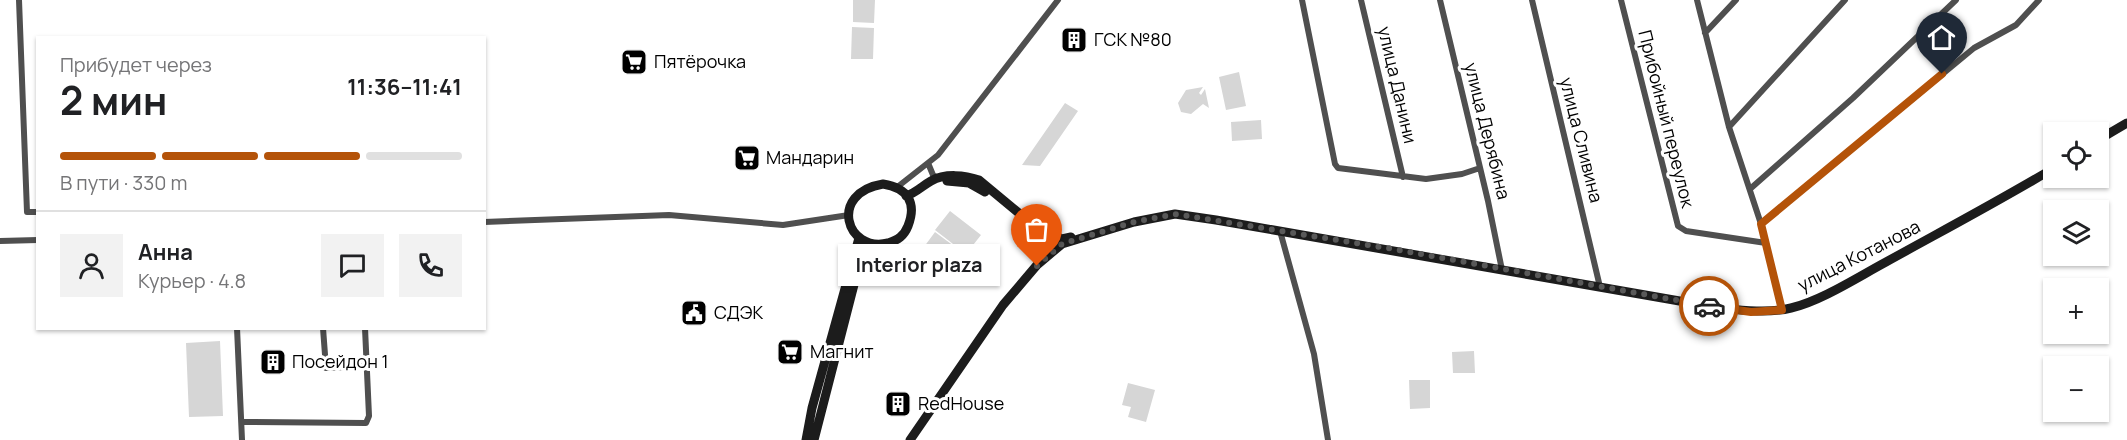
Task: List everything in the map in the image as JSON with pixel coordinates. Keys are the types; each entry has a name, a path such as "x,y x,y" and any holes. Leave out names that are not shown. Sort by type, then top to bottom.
{"street":[{"path":"19,0 27,212 36,212"},
{"path":"896,188 928,163 945,145 1059,0"},
{"path":"1302,0 1335,164 1338,168 1426,179 1462,174 1480,168"},
{"name":"улица Данини","path":"1361,0 1403,177"},
{"name":"улица Дерябина","path":"1440,0 1503,270"},
{"name":"улица Сливина","path":"1532,0 1600,287"},
{"name":"Прибойный переулок","path":"1621,0 1678,226 1686,231 1766,243"},
{"path":"1697,0 1729,127 1761,224 1782,310"},
{"path":"1705,33 1736,0"},
{"path":"1729,127 1845,0"},
{"path":"1750,189 1853,98 1956,0"},
{"path":"1761,224 1974,48 2016,25 2039,0"},
{"path":"2109,134 2127,123"},
{"path":"928,163 933,175 938,178"},
{"path":"906,195 938,178 961,175 979,180 1032,224 1062,239 1121,222 1134,222"},
{"name":"улица Котанова","path":"910,440 1003,305 1048,254 1062,244 1134,222 1175,214 1393,249 1742,310 1782,310 1795,307 1836,289 2043,175"},
{"path":"913,206 906,195 896,188 883,184 862,190 852,201 850,223 859,238 874,244 896,241 909,224 913,206 929,187 938,182 954,181 969,183 980,188 1050,240 1062,244"},
{"path":"486,222 669,215 783,225 849,215"},
{"path":"1280,231 1314,354 1328,440"},
{"path":"806,440 812,408 859,238"},
{"path":"0,241 36,240"},
{"path":"1048,254 1050,240"},
{"path":"814,440 856,277 863,258 874,244"},
{"path":"237,330 242,440"},
{"path":"323,330 326,368 366,366"},
{"path":"242,422 366,423 369,416 364,330"}],"shaded area":[{"path":"853,0 875,0 874,23 853,22"},
{"path":"852,27 874,28 873,59 851,59"},
{"path":"1239,72 1246,106 1226,110 1219,77"},
{"path":"1203,87 1199,93 1201,95 1205,89 1209,108 1203,104 1191,114 1181,112 1178,103 1186,90"},
{"path":"1065,103 1078,111 1040,166 1022,165"},
{"path":"1261,120 1262,139 1232,141 1231,122"},
{"path":"950,211 981,235 966,254 935,230"},
{"path":"935,232 966,255 949,278 918,255"},
{"path":"220,341 223,416 189,417 186,343"},
{"path":"1474,351 1475,373 1453,373 1452,352"},
{"path":"1409,380 1430,380 1430,408 1410,409"},
{"path":"1128,383 1155,390 1146,422 1128,417 1131,407 1122,405"}],"way so far":[{"path":"1037,266 1062,244 1134,222 1175,214 1393,249 1709,306"}],"place":[{"name":"ГСК №80","path":"1074,40"},
{"name":"Пятёрочка","path":"634,62"},
{"name":"Мандарин","path":"747,158"},
{"name":"Interior plaza","path":"1037,266"},
{"name":"СДЭК","path":"694,313"},
{"name":"Магнит","path":"790,352"},
{"name":"Посейдон 1","path":"273,362"},
{"name":"RedHouse","path":"898,404"}],"route":[{"path":"1709,306 1751,312 1782,310 1761,224 1942,74"}]}
